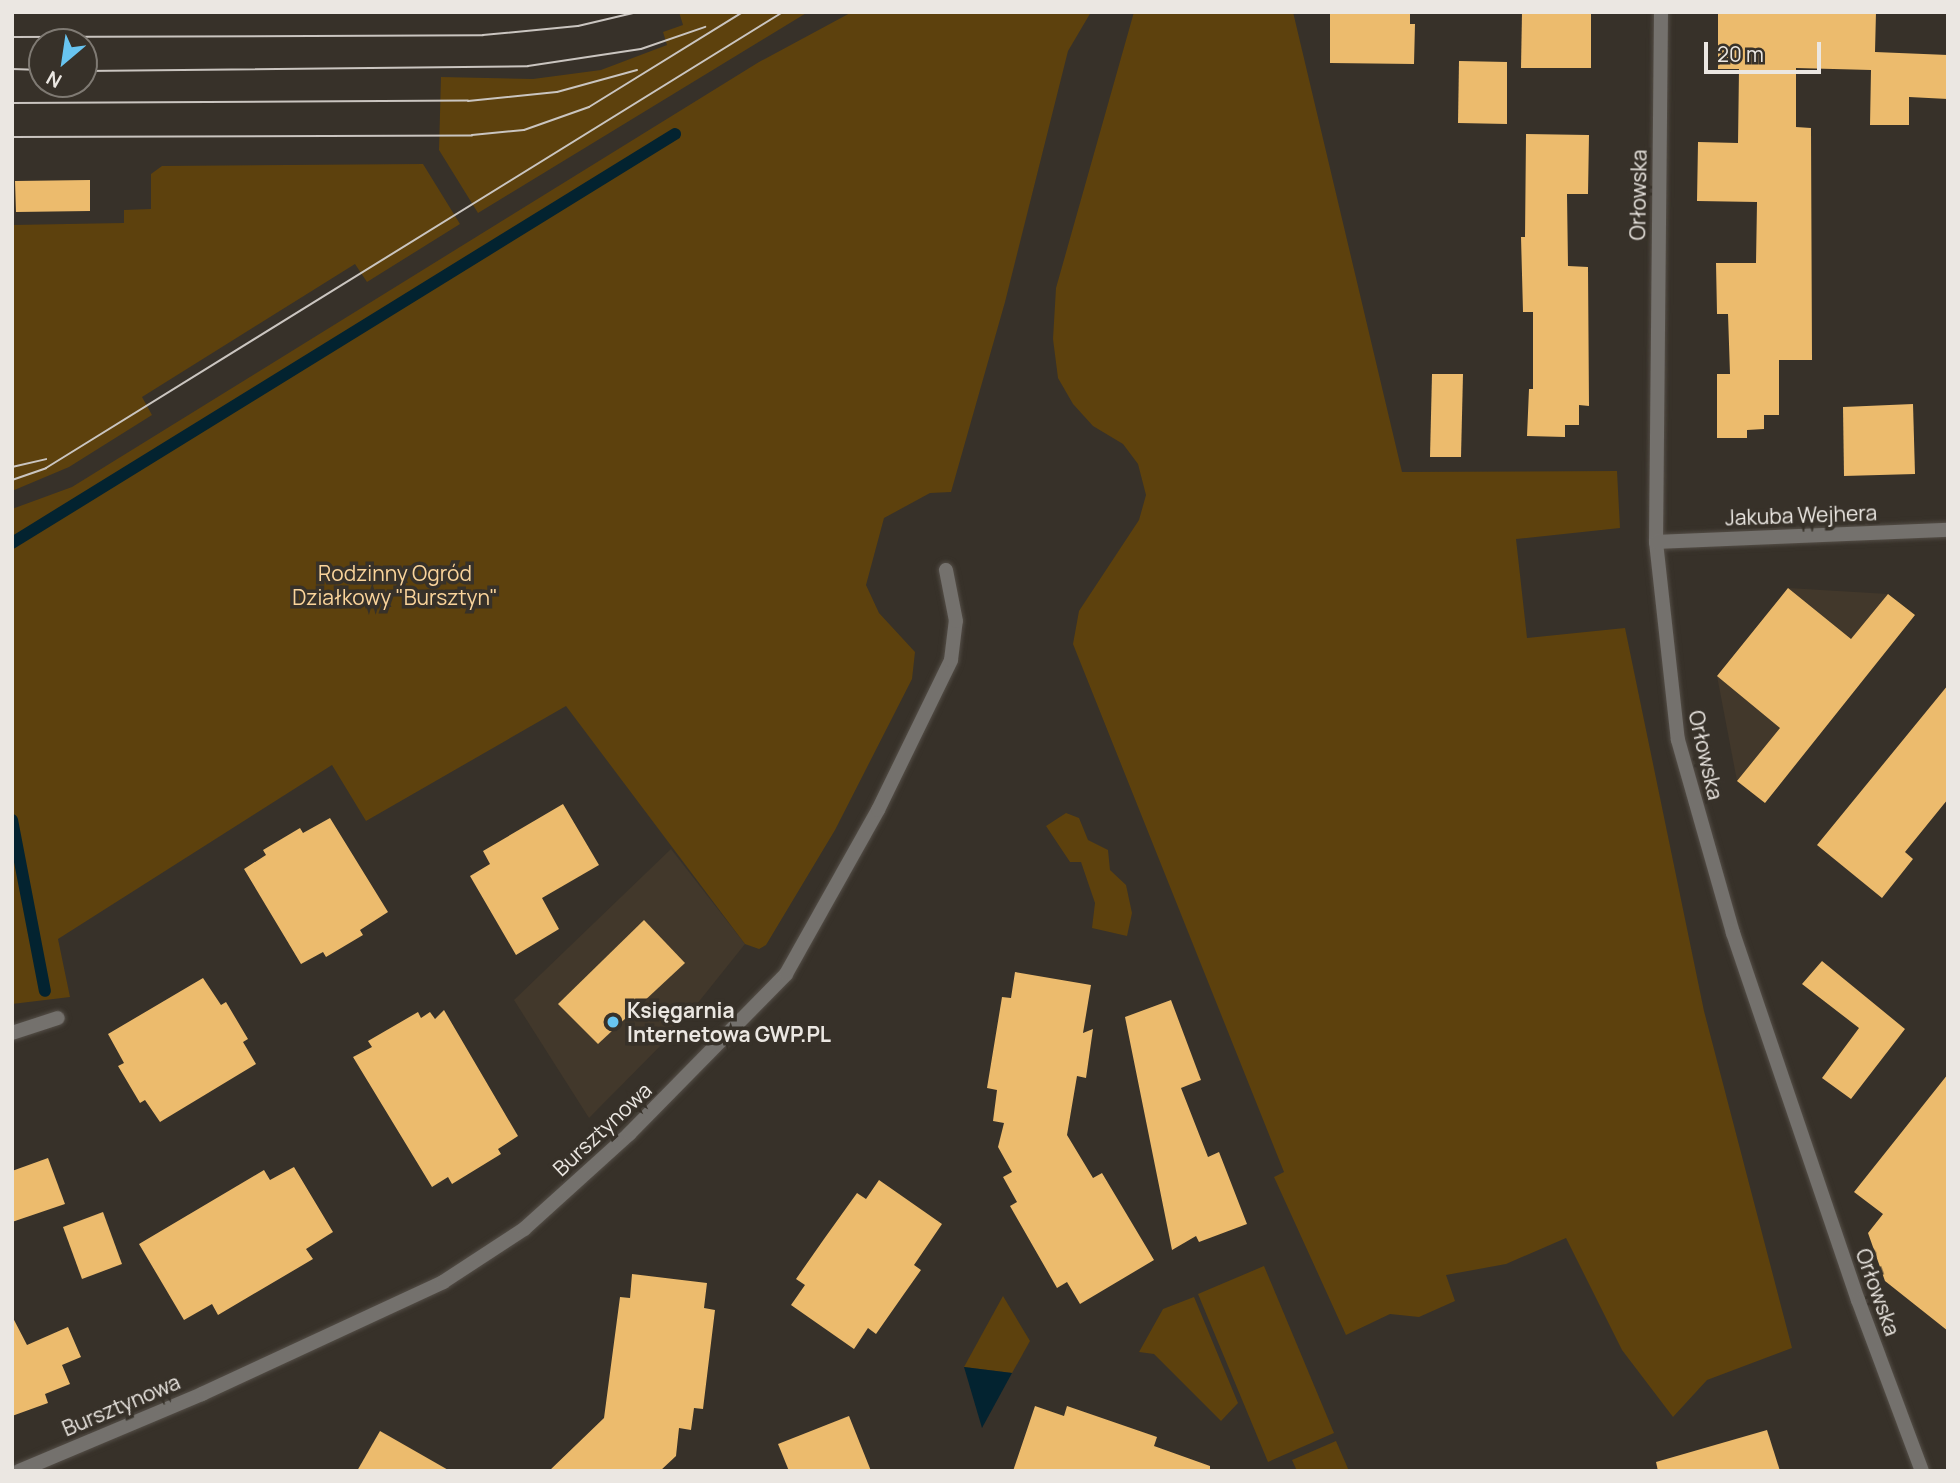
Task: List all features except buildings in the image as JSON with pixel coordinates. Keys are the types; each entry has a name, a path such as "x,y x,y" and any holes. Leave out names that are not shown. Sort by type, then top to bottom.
{"street":[{"name":"Orłowska","path":"1661,12 1656,542 1678,740 1722,900 1858,1300 1922,1471"},
{"name":"Jakuba Wejhera","path":"1656,542 1948,530"},
{"name":"Bursztynowa","path":"19,1471 214,1389 443,1282 524,1229 629,1134 786,974 878,810 951,660 956,621 946,570"},
{"path":"12,1033 58,1018"}],"shaded area":[{"path":"1788,588 1888,594 1915,615 1765,803 1737,781 1717,676"},
{"path":"671,849 745,944 677,1029 589,1118 514,1000"}],"green space":[{"path":"679,12 808,12 478,213 439,150 441,77 533,79 601,70 667,45 663,32 683,25"},
{"name":"Rodzinny Ogród Działkowy \"Bursztyn\"","path":"852,12 1091,12 1068,51 1005,302 951,492 930,493 884,518 866,585 879,613 915,652 912,679 835,830 766,945 759,949 745,944 566,706 366,821 332,765 58,939 70,997 12,1004 12,509 72,487 759,62"},
{"path":"1134,12 1293,12 1402,472 1617,471 1620,528 1516,539 1527,638 1625,628 1704,1011 1792,1348 1707,1380 1673,1417 1622,1350 1566,1238 1506,1264 1446,1275 1455,1301 1419,1317 1390,1314 1346,1335 1274,1177 1284,1172 1073,644 1079,611 1139,520 1146,495 1138,464 1123,444 1093,426 1073,404 1058,378 1053,339 1056,288"},
{"path":"423,164 460,224 367,282 355,264 142,397 152,415 69,467 12,491 12,225 124,223 124,210 151,209 151,174 162,166"},
{"path":"1066,813 1079,818 1088,840 1108,850 1110,870 1126,885 1132,913 1127,936 1092,928 1095,903 1081,862 1070,862 1046,826"},
{"path":"1264,1266 1334,1433 1268,1462 1198,1294"},
{"path":"1003,1296 1030,1341 1012,1373 964,1367"},
{"path":"1194,1297 1238,1403 1221,1421 1154,1354 1139,1352 1163,1309"},
{"path":"1336,1441 1349,1471 1297,1471 1292,1460"}],"water":[{"path":"964,1367 1012,1373 982,1428"}],"waterway":[{"path":"12,543 675,134"},
{"path":"12,820 45,991"}],"tram line":[{"path":"12,37 483,35 578,26 637,12"},
{"path":"12,137 472,135 524,130 589,107 743,12"},
{"path":"12,480 46,468 783,12"},
{"path":"98,71 528,66 641,49 705,27"},
{"path":"12,69 28,70"},
{"path":"12,103 468,101 557,92 637,70"},
{"path":"12,467 46,459"}],"place":[{"name":"Księgarnia Internetowa GWP.PL","path":"613,1022"}]}
